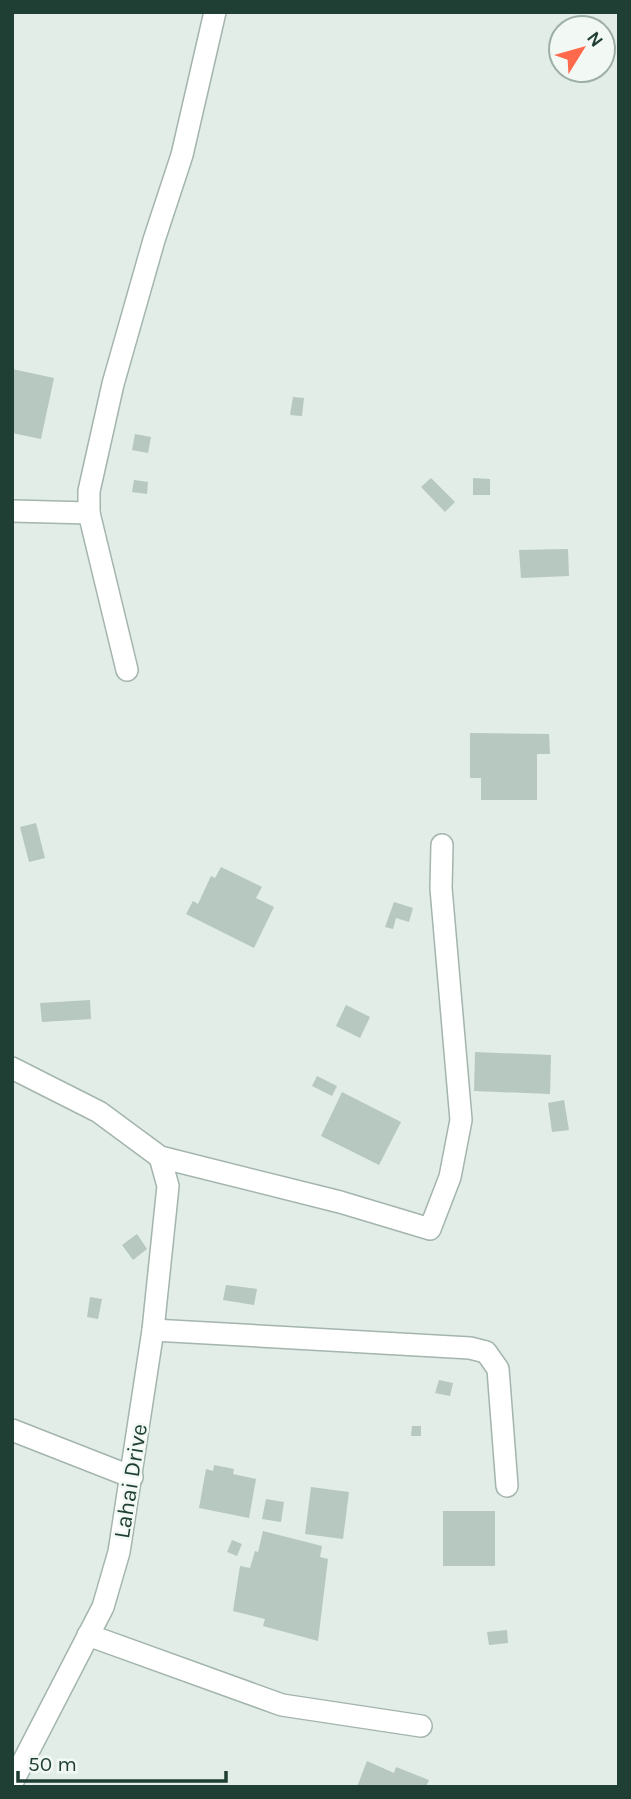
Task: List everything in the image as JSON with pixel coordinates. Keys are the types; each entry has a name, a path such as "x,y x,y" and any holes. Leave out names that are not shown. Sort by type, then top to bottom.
{"street":[{"path":"127,670 89,513 89,491 113,384 154,240 182,155 215,12"},
{"path":"12,510 89,513"},
{"path":"12,1069 99,1112 160,1157 341,1202 430,1229 450,1177 461,1120 441,888 442,845"},
{"name":"Lahai Drive","path":"12,1783 103,1607 119,1552 153,1331 168,1186 160,1157"},
{"path":"153,1331 470,1348 486,1352 498,1369 507,1486"},
{"path":"12,1430 132,1477"},
{"path":"88,1635 282,1705 421,1726"}],"building":[{"path":"12,369 54,378 41,439 12,433"},
{"path":"293,397 304,398 302,416 290,415"},
{"path":"135,434 151,437 148,453 132,450"},
{"path":"431,478 455,502 445,512 421,487"},
{"path":"473,478 490,479 490,495 473,495"},
{"path":"134,480 148,482 147,494 132,492"},
{"path":"568,549 569,576 521,578 519,550"},
{"path":"470,733 549,734 550,754 537,754 537,800 481,800 481,778 470,778"},
{"path":"36,823 45,858 29,862 20,827"},
{"path":"221,867 262,887 256,898 274,907 254,948 186,914 193,901 198,904 211,876 215,878"},
{"path":"394,902 413,908 409,922 396,918 393,929 385,927"},
{"path":"90,1000 91,1019 42,1022 40,1003"},
{"path":"346,1005 370,1017 360,1038 336,1026"},
{"path":"475,1052 551,1055 550,1094 474,1091"},
{"path":"317,1076 337,1086 332,1096 312,1086"},
{"path":"342,1092 401,1122 379,1165 321,1136"},
{"path":"564,1100 569,1130 552,1132 548,1103"},
{"path":"137,1234 147,1249 133,1260 122,1245"},
{"path":"226,1285 257,1289 254,1305 223,1300"},
{"path":"90,1297 102,1299 98,1319 87,1317"},
{"path":"439,1380 453,1383 450,1396 435,1393"},
{"path":"412,1426 421,1426 421,1436 411,1436"},
{"path":"214,1465 234,1469 233,1474 256,1479 249,1518 199,1508 206,1469 213,1471"},
{"path":"311,1487 349,1492 343,1539 305,1534"},
{"path":"266,1499 284,1502 281,1522 262,1519"},
{"path":"443,1511 495,1511 495,1566 443,1566"},
{"path":"263,1531 322,1546 320,1557 328,1559 318,1641 263,1626 265,1619 233,1611 240,1566 250,1568 255,1551 258,1552"},
{"path":"232,1540 242,1544 237,1556 227,1552"},
{"path":"507,1630 508,1643 489,1645 487,1632"},
{"path":"367,1761 394,1773 396,1767 429,1780 426,1787 357,1787"}]}
